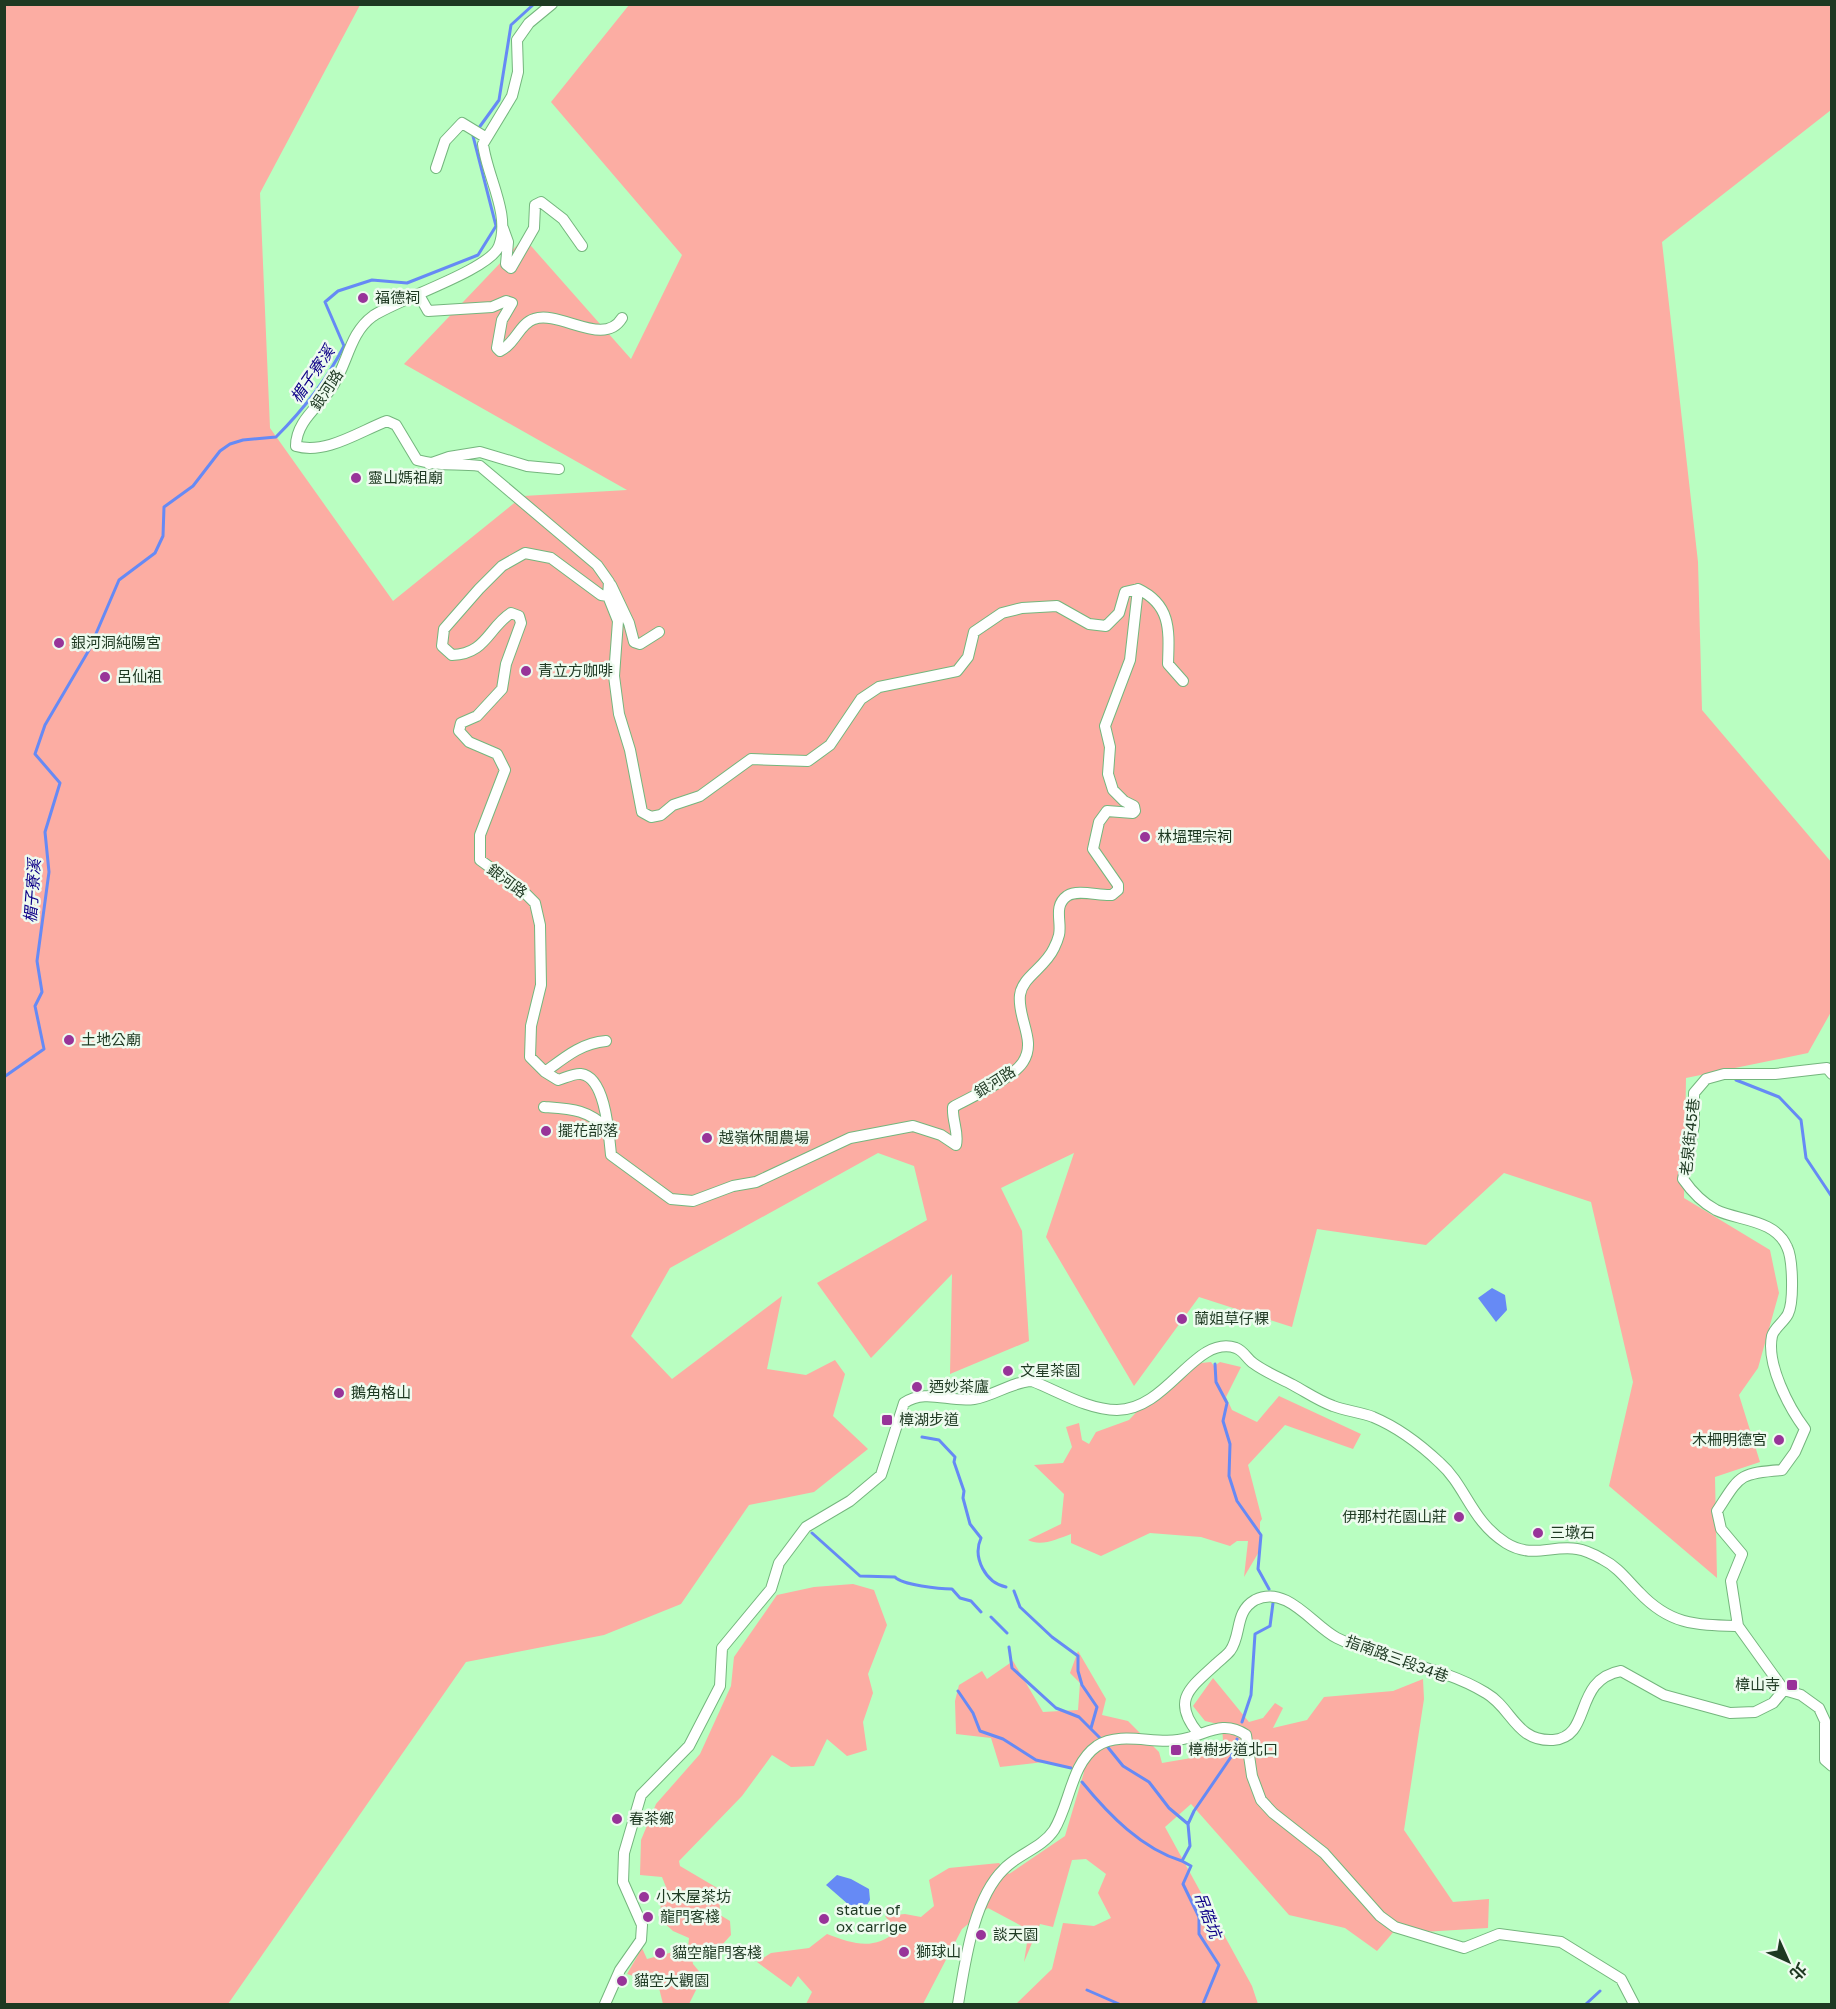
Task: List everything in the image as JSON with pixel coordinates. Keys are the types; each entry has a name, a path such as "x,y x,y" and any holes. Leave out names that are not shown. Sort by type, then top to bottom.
{"street":[{"path":"552,4 529,23 517,40 518,72 512,96 501,117 486,137 484,158 508,242 506,264 511,268 534,228 535,205 541,202 563,219 582,246"},
{"path":"436,168 445,141 462,123 486,137"},
{"name":"銀河路","path":"429,464 417,460 396,425 387,421 335,443 308,448 296,446 296,435 301,425 340,377 358,328 385,308 476,268 491,257 498,248 503,228"},
{"path":"418,295 428,311 492,307 506,301 512,303 502,321 497,348 500,351 507,348 530,321 536,318 562,320 588,329 610,328 622,318"},
{"path":"429,464 449,457 480,452 527,466 559,469"},
{"path":"429,464 444,467 464,464 480,465 597,565 609,582 629,623 634,642 640,644 659,632"},
{"name":"銀河路","path":"608,596 601,595 577,574 551,558 525,553 502,566 444,629 442,646 452,656 465,655 484,643 502,619 511,613 519,616 521,623 506,664 502,689 477,716 461,723 459,731 469,742 497,754 505,770 480,835 480,860 524,892 535,903 540,925 540,985 531,1026 530,1057 545,1072 558,1080 580,1074 590,1077 601,1096 611,1155 632,1173 671,1199 693,1202 733,1186 756,1182 850,1138 913,1126 941,1135 956,1145 958,1136 952,1119 953,1107 1022,1065 1029,1050 1020,997 1024,982 1047,963 1053,950 1059,934 1059,907 1066,897 1078,893 1112,895 1118,890 1118,885 1093,849 1099,822 1107,811 1133,813 1136,811 1134,806 1124,801 1113,790 1108,774 1110,747 1105,726 1130,660 1138,589"},
{"path":"609,582 608,596 618,621 614,676 619,714 630,750 642,812 651,817 661,815 673,805 700,796 751,759 808,761 830,745 861,699 879,687 957,671 968,657 974,632 1002,613 1022,608 1057,606 1089,624 1106,626 1119,613 1125,592 1138,589 1157,602 1170,628 1167,664 1183,681"},
{"path":"545,1072 571,1053 593,1042 606,1041"},
{"name":"老泉街45巷","path":"1738,1626 1731,1581 1743,1554 1721,1529 1717,1511 1739,1478 1759,1472 1782,1470 1795,1452 1805,1429 1790,1410 1772,1354 1772,1335 1789,1313 1792,1260 1780,1236 1750,1219 1717,1210 1695,1196 1683,1179 1694,1125 1694,1093 1706,1079 1724,1074 1775,1074 1827,1068 1832,1074"},
{"path":"544,1107 568,1109 593,1116 608,1129"},
{"path":"604,2004 620,1970 641,1940 642,1925 623,1882 624,1853 640,1795 694,1737 720,1686 722,1648 771,1589 779,1563 806,1527 850,1501 881,1475 904,1403 911,1398 932,1395 973,1400 1022,1381 1032,1381 1096,1408 1118,1410 1142,1405 1178,1378 1204,1351 1221,1347 1235,1348 1252,1363 1332,1406 1373,1417 1424,1448 1448,1470 1465,1500 1486,1527 1506,1543 1523,1550 1537,1552 1576,1549 1603,1559 1619,1570 1655,1607 1673,1619 1689,1624 1738,1626 1784,1690 1802,1695 1819,1708 1825,1721 1826,1760 1832,1766"},
{"name":"指南路三段34巷","path":"1198,1733 1185,1717 1183,1705 1193,1685 1231,1650 1245,1607 1257,1599 1275,1596 1300,1610 1335,1637 1417,1663 1486,1693 1500,1705 1514,1724 1528,1735 1553,1740 1566,1736 1579,1724 1593,1685 1606,1674 1621,1671 1664,1695 1730,1713 1755,1712 1773,1703 1784,1690"},
{"path":"958,2004 968,1943 994,1878 1012,1860 1035,1847 1053,1832 1066,1806 1079,1767 1096,1747 1109,1740 1176,1741 1224,1727 1236,1728 1246,1735 1252,1776 1260,1800 1324,1853 1380,1916 1395,1927 1464,1948 1498,1934 1561,1942 1621,1979 1634,2004"}],"shaded area":[{"path":"5,5 360,5 260,193 270,428 393,601 523,496 627,490 404,364 524,238 631,359 682,255 551,102 629,5 1831,5 1831,110 1662,242 1698,562 1702,710 1832,863 1831,1012 1808,1053 1686,1078 1684,1198 1770,1250 1779,1293 1758,1368 1739,1395 1760,1462 1715,1477 1717,1578 1609,1486 1633,1382 1591,1202 1504,1173 1426,1245 1317,1229 1292,1327 1199,1297 1134,1386 1046,1237 1074,1153 1001,1188 1022,1231 1029,1341 950,1374 952,1274 871,1358 817,1283 927,1220 914,1166 878,1153 670,1268 631,1336 672,1379 782,1296 767,1369 806,1375 835,1360 845,1374 833,1416 868,1449 814,1492 749,1505 681,1604 604,1635 466,1662 228,2004 5,2004"},
{"path":"1211,1362 1214,1366 1220,1362 1241,1367 1226,1397 1232,1410 1257,1422 1279,1396 1361,1434 1353,1449 1285,1425 1248,1465 1262,1519 1260,1522 1260,1550 1244,1577 1248,1541 1237,1541 1230,1546 1201,1537 1150,1533 1101,1556 1071,1543 1071,1534 1038,1543 1028,1540 1061,1524 1064,1494 1034,1465 1063,1463 1072,1447 1066,1427 1079,1423 1082,1440 1089,1444 1096,1432 1129,1420 1181,1365"},
{"path":"853,1584 874,1590 887,1625 868,1674 873,1693 863,1722 867,1750 847,1756 827,1739 814,1766 791,1767 772,1755 742,1796 679,1861 680,1866 719,1889 720,1915 730,1921 731,1935 721,1946 692,1958 693,1964 703,1976 689,2004 663,2004 658,1984 627,1974 642,1948 647,1959 688,1948 689,1938 673,1931 662,1921 660,1900 666,1887 662,1877 640,1875 641,1840 656,1804 700,1754 731,1686 734,1657 777,1595 814,1587"},
{"path":"1078,1651 1106,1699 1102,1715 1128,1721 1159,1752 1162,1763 1197,1757 1203,1744 1223,1741 1222,1725 1205,1721 1193,1706 1213,1678 1249,1722 1263,1718 1275,1703 1283,1708 1273,1728 1307,1720 1324,1697 1393,1691 1423,1679 1424,1699 1404,1830 1453,1902 1489,1899 1488,1928 1423,1932 1396,1929 1377,1951 1345,1928 1289,1915 1191,1804 1165,1827 1252,1986 1258,2004 1016,2004 1052,1969 1063,1923 1094,1926 1111,1918 1098,1893 1106,1874 1086,1859 1072,1860 1053,1927 1040,1924 1024,1962 1029,1930 988,1908 962,1929 923,2004 806,2004 812,1992 798,1976 791,1987 757,1962 771,1953 809,1948 827,1934 855,1943 880,1941 897,1931 885,1916 905,1914 921,1917 934,1906 929,1880 949,1868 999,1863 1009,1874 1065,1836 1084,1772 1044,1762 1000,1767 991,1738 956,1734 955,1701 959,1685 982,1671 987,1679 1013,1661 1043,1712 1078,1710 1080,1683 1070,1673"}],"water":[{"path":"1492,1288 1505,1295 1507,1310 1496,1322 1478,1298"},
{"path":"837,1875 851,1879 869,1889 870,1900 863,1912 857,1912 826,1885"}],"waterway":[{"name":"楣子寮溪","path":"4,1077 44,1049 35,1006 42,992 37,961 49,872 45,832 60,783 35,754 45,725 89,650 119,580 155,553 163,536 164,507 193,486 220,451 230,444 243,440 276,437 306,405 322,383 344,346 325,302 338,291 372,280 407,283 478,255 496,226 473,136 499,100 511,25 534,4"},
{"path":"1736,1080 1779,1097 1801,1120 1806,1158 1832,1197"},
{"path":"1215,1364 1216,1382 1227,1403 1223,1421 1230,1444 1229,1476 1237,1501 1261,1535 1258,1569 1269,1589"},
{"path":"922,1437 939,1440 955,1457 954,1462 964,1491 963,1498 970,1524 981,1538 978,1554 980,1561 987,1575 999,1585 1006,1587"},
{"path":"812,1533 860,1576 895,1577 913,1584 952,1589 960,1598 971,1601 981,1612"},
{"path":"1014,1591 1020,1607 1052,1637 1078,1656 1078,1671 1082,1685 1097,1707 1091,1728"},
{"path":"1242,1722 1251,1695 1255,1634 1270,1626 1273,1603"},
{"path":"991,1617 1007,1633"},
{"path":"1009,1647 1012,1668 1056,1708 1079,1717 1100,1738"},
{"path":"958,1691 973,1713 980,1731 1003,1739 1036,1760 1071,1768"},
{"name":"吊硞坑","path":"1203,2004 1219,1965 1199,1934 1199,1917 1183,1884 1191,1866 1182,1861 1190,1846 1188,1824 1194,1811 1231,1757 1237,1739"},
{"path":"1106,1745 1123,1766 1149,1782 1169,1808 1188,1824"},
{"path":"1082,1782 1103,1807 1127,1829 1153,1848 1182,1861"},
{"path":"1087,1990 1119,2004"},
{"path":"1586,2004 1600,1991"}],"place":[{"name":"福德祠","path":"363,298"},
{"name":"靈山媽祖廟","path":"356,478"},
{"name":"銀河洞純陽宮","path":"59,643"},
{"name":"青立方咖啡","path":"526,671"},
{"name":"呂仙祖","path":"105,677"},
{"name":"林塭理宗祠","path":"1145,837"},
{"name":"土地公廟","path":"69,1040"},
{"name":"擺花部落","path":"546,1131"},
{"name":"越嶺休閒農場","path":"707,1138"},
{"name":"蘭姐草仔粿","path":"1182,1319"},
{"name":"文星茶園","path":"1008,1371"},
{"name":"迺妙茶廬","path":"917,1387"},
{"name":"鵝角格山","path":"339,1393"},
{"name":"樟湖步道","path":"887,1420"},
{"name":"木柵明德宮","path":"1779,1440"},
{"name":"伊那村花園山莊","path":"1459,1517"},
{"name":"三墩石","path":"1538,1533"},
{"name":"樟山寺","path":"1792,1685"},
{"name":"樟樹步道北口","path":"1176,1750"},
{"name":"春茶鄉","path":"617,1819"},
{"name":"小木屋茶坊","path":"644,1897"},
{"name":"龍門客棧","path":"648,1917"},
{"name":"statue of ox carrige","path":"824,1919"},
{"name":"談天園","path":"981,1935"},
{"name":"獅球山","path":"904,1952"},
{"name":"貓空龍門客棧","path":"660,1953"},
{"name":"貓空大觀園","path":"622,1981"}]}
